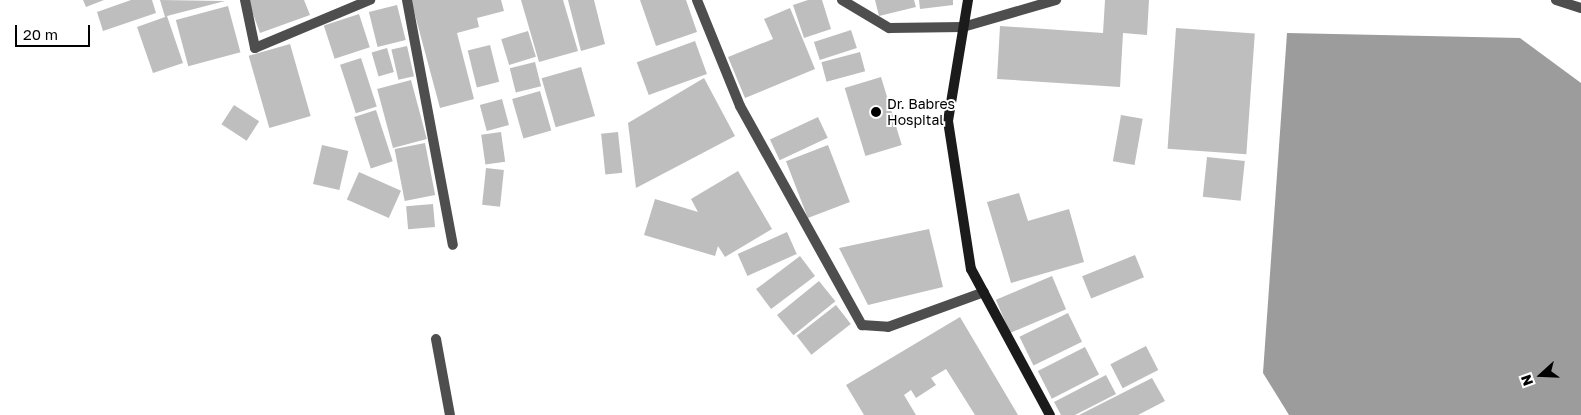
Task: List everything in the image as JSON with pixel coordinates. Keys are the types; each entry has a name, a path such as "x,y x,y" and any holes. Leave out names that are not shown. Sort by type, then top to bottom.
{"street":[{"path":"245,0 254,48 370,0"},
{"path":"408,0 453,245"},
{"path":"697,0 740,106 862,324 888,327 984,292"},
{"path":"842,0 890,28 963,27 1056,0"},
{"path":"968,0 948,121 971,269 1050,415"},
{"path":"1556,0 1581,8"},
{"path":"436,338 450,415"}],"shaded area":[{"path":"1287,33 1520,38 1581,83 1581,415 1289,415 1263,373"}],"building":[{"path":"83,0 104,0 86,7"},
{"path":"131,0 152,0 156,13 103,31 97,12"},
{"path":"160,0 225,1 167,16 183,63 153,73 137,27 165,17"},
{"path":"248,0 304,0 310,15 260,33"},
{"path":"411,0 501,0 504,11 477,18 479,27 457,33 474,99 440,108"},
{"path":"521,0 563,0 578,51 539,62"},
{"path":"568,0 594,0 605,44 581,51"},
{"path":"640,0 686,0 697,32 656,46"},
{"path":"808,0 822,0 831,29 804,38 793,5"},
{"path":"875,0 914,0 916,7 879,16"},
{"path":"919,0 953,0 953,5 920,9"},
{"path":"1105,0 1149,0 1147,35 1123,33 1120,87 997,79 1000,26 1103,33"},
{"path":"397,5 406,40 378,47 369,12"},
{"path":"228,6 240,52 188,66 176,20"},
{"path":"790,8 815,69 745,98 728,57 773,39 764,19"},
{"path":"359,14 370,47 335,59 324,25"},
{"path":"1176,28 1255,34 1246,154 1168,149"},
{"path":"851,30 857,48 820,60 814,42"},
{"path":"528,31 536,57 509,65 501,39"},
{"path":"695,41 707,74 649,95 637,62"},
{"path":"290,44 311,116 269,128 249,56"},
{"path":"490,45 499,82 477,87 468,51"},
{"path":"407,46 414,76 398,80 391,50"},
{"path":"387,48 394,72 379,76 372,52"},
{"path":"860,52 865,71 827,82 821,62"},
{"path":"361,58 377,107 356,113 340,65"},
{"path":"535,62 541,86 516,93 510,68"},
{"path":"581,67 595,116 556,127 542,78"},
{"path":"881,77 902,145 865,156 845,88"},
{"path":"704,78 735,136 636,188 628,123"},
{"path":"411,80 427,139 393,148 377,89"},
{"path":"540,91 551,130 523,138 512,99"},
{"path":"502,99 509,125 487,131 480,105"},
{"path":"234,105 259,121 247,141 221,124"},
{"path":"376,110 393,161 371,168 354,117"},
{"path":"1121,115 1143,119 1135,165 1113,161"},
{"path":"818,117 828,138 780,160 770,139"},
{"path":"501,132 505,162 485,164 481,135"},
{"path":"618,132 622,173 605,175 601,134"},
{"path":"425,143 435,195 405,201 395,149"},
{"path":"322,145 348,151 339,190 313,184"},
{"path":"828,145 850,202 808,218 786,161"},
{"path":"1207,157 1245,161 1241,201 1203,197"},
{"path":"486,168 504,170 500,207 482,205"},
{"path":"738,171 772,229 725,257 718,246 715,256 644,235 655,199 698,212 691,199"},
{"path":"359,172 401,191 389,218 347,199"},
{"path":"1019,193 1028,221 1069,209 1084,262 1011,283 987,202"},
{"path":"433,204 435,227 408,229 406,206"},
{"path":"929,229 943,287 868,305 839,248"},
{"path":"787,232 797,254 747,276 738,254"},
{"path":"1135,255 1144,277 1091,299 1082,276"},
{"path":"800,256 815,276 771,309 756,289"},
{"path":"1052,276 1066,309 1010,333 996,300"},
{"path":"819,281 835,301 793,335 777,315"},
{"path":"836,305 851,324 811,355 797,336"},
{"path":"1068,313 1082,342 1033,365 1019,337"},
{"path":"960,317 1018,415 975,415 946,369 931,378 936,385 916,398 911,390 904,395 916,415 864,415 846,385"},
{"path":"1146,346 1158,370 1123,388 1110,364"},
{"path":"1085,347 1099,375 1052,399 1038,371"},
{"path":"1106,375 1116,394 1075,415 1061,415 1054,402"},
{"path":"1152,378 1165,401 1138,415 1079,415"}],"place":[{"name":"Dr. Babres Hospital","path":"876,112"}]}
